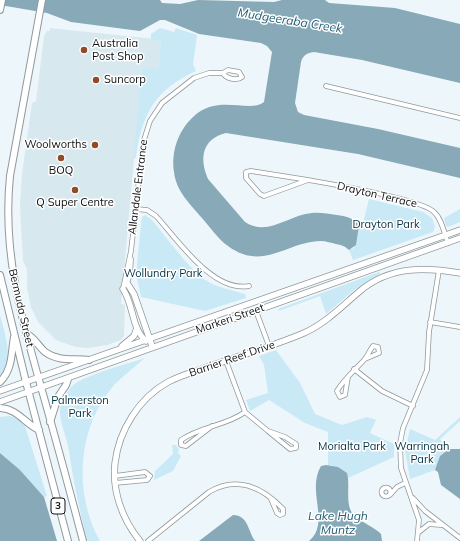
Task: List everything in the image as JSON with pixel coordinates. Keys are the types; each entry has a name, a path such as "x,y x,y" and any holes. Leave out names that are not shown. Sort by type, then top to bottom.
{"main road":[{"path":"0,10 2,0"},
{"name":"Bermuda Street","path":"42,0 12,161 7,231 11,269 38,377 83,541"},
{"name":"Markeri Street","path":"0,391 460,230"},
{"name":"Markeri Street","path":"0,402 68,379 152,346 256,311 460,238"},
{"name":"Barrier Reef Drive","path":"140,541 125,518 118,500 114,476 116,454 123,432 131,417 147,398 160,388 176,379 294,337 319,325 361,290 377,280 413,269 439,270 460,273"},
{"name":"Bermuda Street","path":"0,275 28,392 68,541"},
{"path":"126,281 134,294 141,313 147,339 152,346"},
{"name":"Allandale Entrance","path":"123,289 128,298 136,325 147,339"},
{"path":"115,351 133,338 137,316 141,313"},
{"path":"27,334 33,338 44,351 54,357 89,360"},
{"path":"0,382 6,374 10,364 14,335"},
{"path":"50,422 58,397 68,379"},
{"path":"0,408 17,413 31,426 38,430"}],"street":[{"name":"Allandale Entrance","path":"123,289 131,274 131,251 144,136 157,108 167,98 194,78 209,74 223,73"},
{"path":"326,86 460,118"},
{"name":"Drayton Terrace","path":"308,180 264,196 251,183 245,174 251,171 308,180 352,188 427,207 439,219 448,243"},
{"path":"136,209 147,210 156,216 212,276 230,285 242,287 249,286"},
{"path":"417,541 418,520 401,468 400,443 403,428 427,370 430,322 439,270"},
{"path":"256,311 269,346"},
{"path":"430,322 460,327"},
{"path":"348,377 365,359"},
{"path":"226,361 245,412 279,442 290,449 296,448 296,444 285,437 268,431"},
{"path":"354,369 382,391 413,406"},
{"path":"212,426 186,446 181,445 181,440 189,434 212,426 236,418 245,412"},
{"path":"114,476 145,472 150,476 147,480 115,484"},
{"path":"388,496 405,483"},
{"path":"148,541 209,492 220,486 245,484 258,488 271,499"},
{"path":"386,487 390,490 388,496"},
{"path":"388,496 385,497 382,494 383,488 398,487"},
{"path":"411,496 420,508 460,538"},
{"path":"418,535 422,528 429,524 443,526"}],"shaded area":[{"name":"Q Super Centre","path":"50,28 155,39 161,42 158,70 142,69 121,304 125,305 124,336 121,340 107,345 89,348 76,347 56,340 38,322 31,307 27,288 27,269 23,261 20,206 22,174 32,103 36,101 44,36 47,31 50,31"}],"green space":[{"path":"160,28 174,32 176,28 197,35 193,64 196,71 170,86 153,105 142,128 136,157 133,160 142,68 158,69 161,42 151,39 151,34"},
{"name":"Drayton Park","path":"369,199 423,212 432,218 435,227 433,232 353,260 349,250 354,248 359,225 363,223"},
{"path":"460,209 460,222 448,227 446,226 444,218"},
{"name":"Wollundry Park","path":"145,215 152,220 183,259 204,279 218,286 245,294 246,298 205,311 141,297 136,274 142,217"},
{"path":"379,272 381,274 354,290 326,314 320,296 279,311 278,309"},
{"path":"0,315 8,347 8,355 5,371 0,378"},
{"name":"Morialta Park","path":"276,350 300,383 315,414 342,425 367,417 376,420 370,433 394,444 394,457 348,478 347,473 331,465 328,466 328,432 305,423 269,400 250,411 246,400 268,393 264,365 259,356"},
{"name":"Palmerston Park","path":"145,358 115,384 102,401 86,440 83,460 83,481 91,522 100,541 87,541 68,445 61,421 61,403 71,387 85,378"},
{"path":"9,416 17,418 25,426 47,496 44,497 20,470 0,453 0,417"},
{"name":"Warringah Park","path":"460,417 460,421 440,439 449,449 440,456 435,470 410,479 405,451 410,429 435,440"},
{"path":"172,445 176,445 179,450 178,453 181,456 173,471 154,480 155,471 173,454"}],"water":[{"name":"Mudgeeraba Creek","path":"0,0 160,0 162,3 180,4 198,0 274,2 282,0 325,0 329,3 395,8 460,24 460,83 362,60 314,52 306,55 301,62 295,103 298,112 304,115 378,129 460,148 460,178 358,154 226,133 218,136 207,145 203,157 205,171 208,179 245,222 253,226 262,227 278,224 303,215 318,213 340,215 352,219 359,225 356,245 349,250 341,245 321,241 297,245 264,256 253,256 241,253 228,246 221,240 184,197 175,179 173,164 177,142 183,129 193,117 203,110 213,106 250,106 258,105 264,102 272,52 267,46 261,43 199,34 165,20 160,20 140,31 71,22 47,13 0,5"},
{"path":"449,449 460,449 460,499 441,485 438,472 435,470 440,456"},
{"path":"0,453 20,470 44,497 57,541 0,541"},
{"name":"Lake Hugh Muntz","path":"326,465 338,467 347,473 350,509 357,518 381,534 382,541 309,541 315,534 318,525 319,516 316,496 317,476 321,466"},
{"path":"233,515 242,518 245,521 255,541 199,541"}],"place":[{"name":"Australia Post Shop","path":"84,50"},
{"name":"Suncorp","path":"96,80"},
{"name":"Woolworths","path":"95,145"},
{"name":"BOQ","path":"61,158"},
{"name":"Q Super Centre","path":"75,190"}]}
